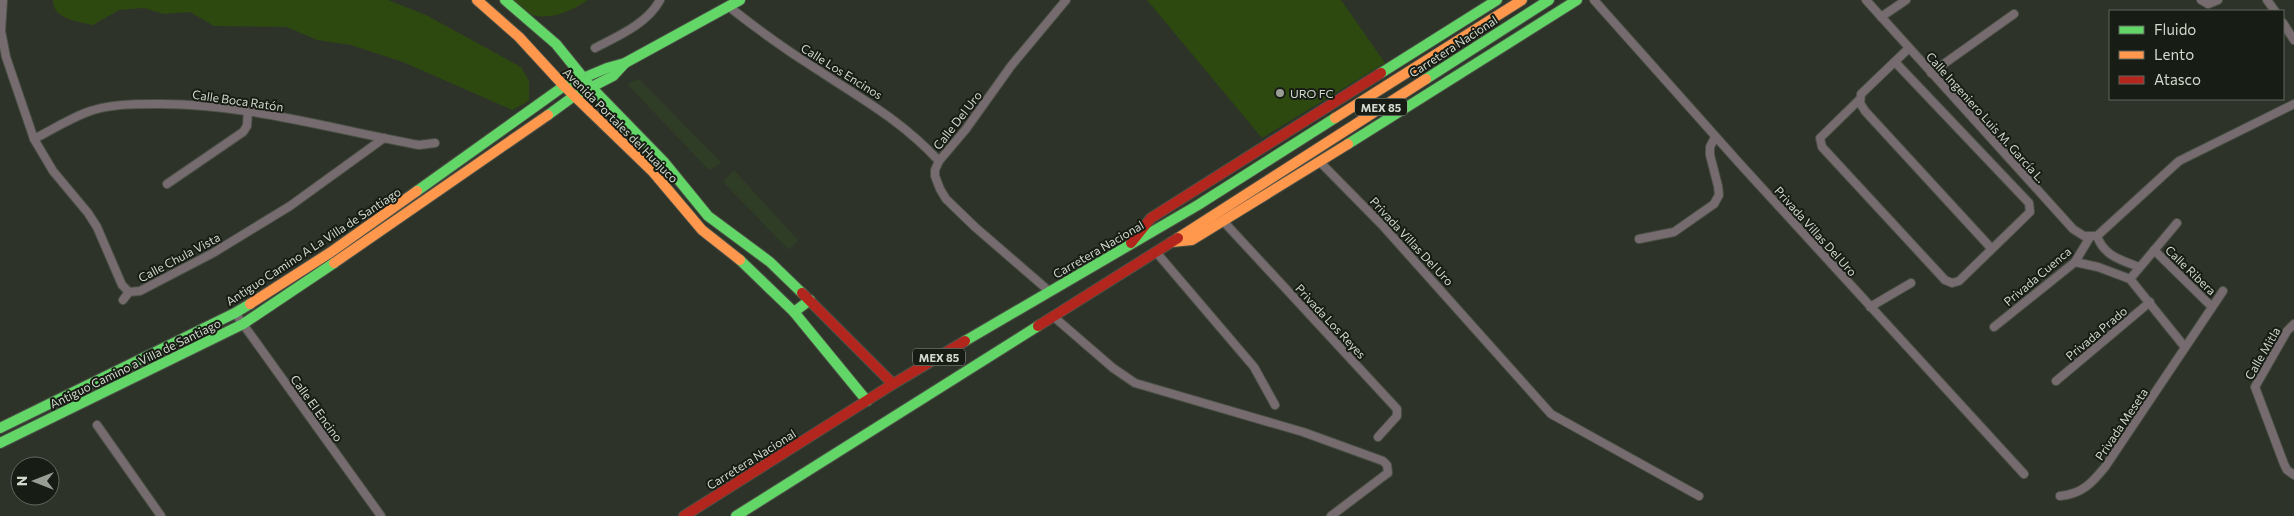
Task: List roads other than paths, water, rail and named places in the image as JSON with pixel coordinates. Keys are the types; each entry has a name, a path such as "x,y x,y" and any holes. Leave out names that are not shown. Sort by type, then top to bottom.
{"main road":[{"name":"Avenida Portales del Huajuco","path":"477,0 525,44 564,86 653,172 702,230 756,273 794,312 867,401"},
{"name":"Avenida Portales del Huajuco","path":"504,0 556,44 587,82 664,162 708,216 770,262 893,384"},
{"name":"Antiguo Camino A La Villa de Santiago","path":"0,428 235,313 331,252 564,86 612,76 625,63 740,0"},
{"name":"MEX 85","path":"1129,245 1142,226 1151,218 1498,0"},
{"name":"Carretera Nacional","path":"684,516 893,384 1198,205 1522,0"},
{"name":"Carretera Nacional","path":"736,516 1054,317 1549,0"},
{"path":"1554,0 1554,16"},
{"name":"MEX 85","path":"1172,242 1192,240 1224,222 1477,62 1554,16 1576,0"},
{"path":"525,44 538,29"},
{"name":"Antiguo Camino A La Villa de Santiago","path":"574,96 587,82"},
{"name":"Antiguo Camino a Villa de Santiago","path":"0,443 243,324 494,154 574,96"},
{"path":"794,312 810,300"}],"street":[{"name":"Calle Chula Vista","path":"3,0 1,31 6,57 34,139 53,171 88,213 97,227 122,285 129,292 140,291 213,253 290,206 384,138"},
{"path":"595,48 628,30 655,9 660,0"},
{"name":"Calle Del Uro","path":"1049,291 975,227 946,199 935,176 939,161 966,129 1012,66 1066,0"},
{"name":"Privada Villas Del Uro","path":"1594,0 1715,137 2024,474"},
{"name":"Calle Ingeniero Luis M. García L.","path":"1866,0 2073,230 2084,236 2094,236"},
{"path":"1881,17 1906,0"},
{"path":"2201,0 2208,4 2218,0"},
{"name":"Calle Los Encinos","path":"728,6 795,56 875,105 904,126 939,161"},
{"path":"1931,73 2014,14"},
{"path":"2284,25 2294,40"},
{"path":"1895,62 2029,203 2030,212 1959,281 1952,283 1945,280 1822,147 1820,138 1908,48"},
{"path":"1859,100 1865,111 1991,248"},
{"name":"Calle Boca Ratón","path":"34,139 85,113 110,107 134,104 195,104 248,110 419,144 435,143"},
{"name":"Privada Cuenca","path":"1994,327 2074,262 2094,236 2179,161 2294,104"},
{"path":"167,184 239,135 247,126 248,110"},
{"path":"1639,239 1674,232 1714,204 1718,195 1718,186 1710,155 1710,146 1715,137"},
{"name":"Privada Villas Del Uro","path":"1320,162 1389,232 1551,414 1699,496"},
{"name":"Privada Los Reyes","path":"1224,222 1397,409 1397,416 1378,436"},
{"path":"2130,279 2177,223"},
{"path":"2094,236 2109,254 2139,267"},
{"name":"Calle Ribera","path":"2154,250 2211,306"},
{"path":"1156,252 1254,367 1275,405"},
{"path":"2098,267 2109,254"},
{"path":"2074,262 2098,267 2130,279 2184,346"},
{"path":"1870,307 1912,282"},
{"name":"Privada Meseta","path":"2060,496 2082,491 2092,484 2141,416 2184,346 2223,291"},
{"path":"123,300 129,292"},
{"name":"Privada Prado","path":"2056,382 2150,302"},
{"name":"Calle El Encino","path":"235,313 381,516"},
{"path":"1054,317 1112,368 1135,383 1302,432 1383,461 1387,465 1388,473 1331,516"},
{"name":"Calle Mitla","path":"2294,324 2287,331 2257,383 2255,390 2284,464 2287,470 2294,475"},
{"path":"97,425 161,516"}],"place":[{"name":"URO FC","path":"1280,93"}]}
